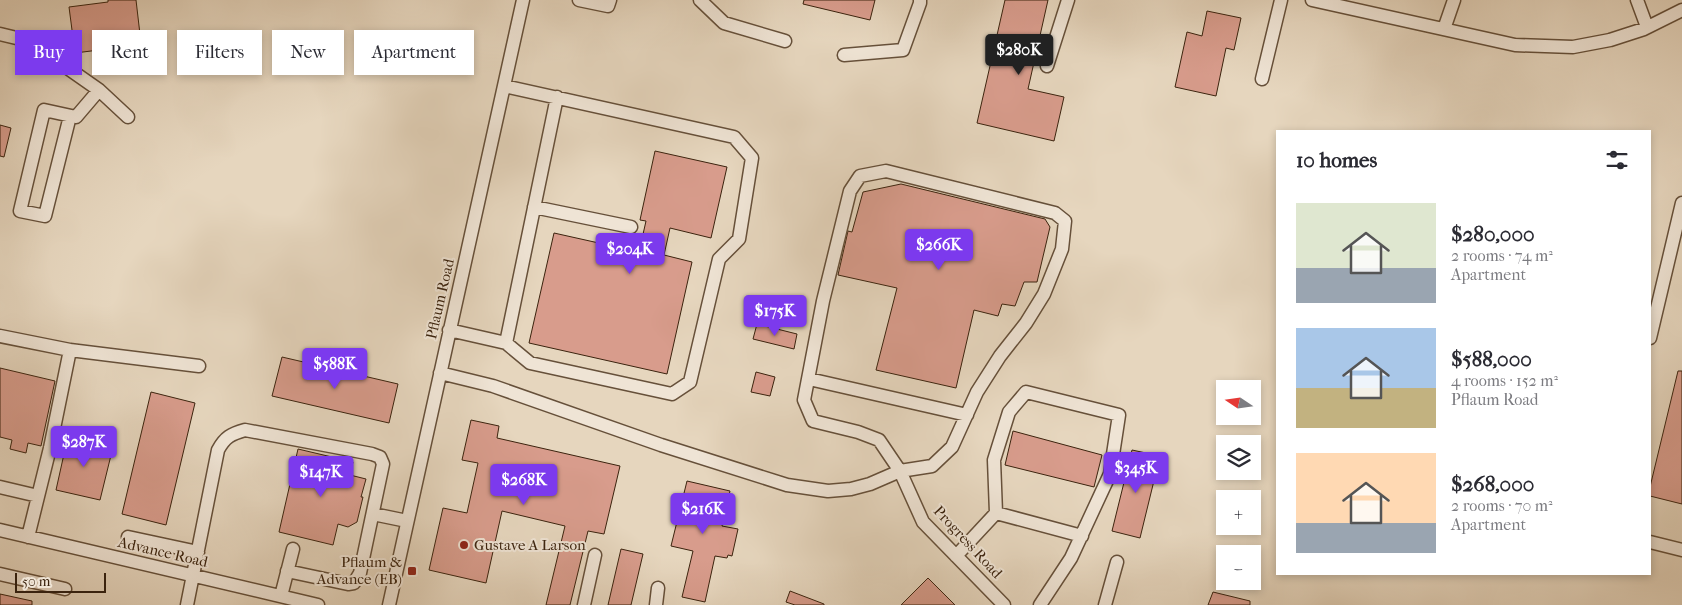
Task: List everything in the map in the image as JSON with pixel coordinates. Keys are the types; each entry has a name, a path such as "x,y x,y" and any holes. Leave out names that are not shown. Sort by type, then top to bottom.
{"street":[{"name":"Pflaum Road","path":"389,605 523,0"},
{"path":"578,0 608,6 610,0"},
{"path":"700,0 724,24 785,42"},
{"path":"844,55 903,50 920,0"},
{"path":"1047,66 1068,0"},
{"path":"1262,79 1281,0"},
{"path":"1312,0 1515,44 1572,47 1610,40 1647,27 1682,10"},
{"path":"1444,29 1454,0"},
{"path":"1637,0 1647,27"},
{"path":"0,34 29,41 99,90 128,117"},
{"path":"450,330 506,343 530,363 672,394 690,382 719,259 739,239 752,158 734,137 504,86"},
{"path":"70,116 45,216 20,211 44,110 76,117 99,90"},
{"path":"506,343 557,97"},
{"path":"440,373 494,386 661,445 786,485 828,491 850,489 870,484 900,471 932,466 952,447 967,415 977,392 995,364 1026,323 1044,294 1062,249 1065,220 1055,213 886,170 860,176 850,191 823,301 809,379 967,415"},
{"path":"1651,334 1682,202"},
{"path":"534,207 630,227"},
{"path":"0,336 70,350 199,366"},
{"path":"28,537 70,350"},
{"name":"Progress Road","path":"809,379 804,400 813,421 858,432 878,440 900,471 923,522 1004,605"},
{"path":"956,556 996,513 994,460 1009,412 1026,392 1119,415 1110,474 1072,558 1040,605"},
{"path":"187,605 218,450 224,440 232,434 246,430 372,454 380,457 383,464 360,573 354,583 348,584 287,572"},
{"path":"0,487 38,496"},
{"path":"996,513 1082,536"},
{"path":"373,514 407,521"},
{"name":"Advance Road","path":"0,530 318,605"},
{"path":"128,537 198,552"},
{"path":"1651,542 1682,550"},
{"path":"281,596 293,549"},
{"path":"584,605 595,555"},
{"path":"1105,605 1117,562"},
{"path":"0,574 64,589"},
{"path":"656,605 658,588"}],"building":[{"path":"108,0 136,0 140,30 92,30 92,51 82,52 82,30 72,30 69,7 108,2"},
{"path":"804,0 875,0 870,20 803,4"},
{"path":"1005,0 1048,0 1028,89 1064,97 1054,141 977,123"},
{"path":"1207,11 1241,18 1234,50 1226,48 1216,96 1175,87 1187,32 1202,36"},
{"path":"0,125 11,128 4,157 0,156"},
{"path":"655,151 727,167 711,238 670,228 664,255 692,262 667,374 529,343 554,233 639,252 646,221 640,220"},
{"path":"901,184 1045,219 1050,227 1037,282 1024,282 1015,306 1002,304 998,316 974,310 956,388 876,370 897,288 838,275 848,231 852,232 863,192"},
{"path":"757,324 797,334 794,349 753,339"},
{"path":"282,357 398,384 389,423 272,396"},
{"path":"0,368 55,381 41,446 28,443 26,453 10,449 12,440 0,437"},
{"path":"1678,371 1682,371 1682,504 1651,496 1651,483"},
{"path":"756,372 775,377 770,396 751,392"},
{"path":"151,392 195,403 166,525 122,514"},
{"path":"471,420 499,426 497,438 620,466 604,534 588,531 570,605 546,605 565,526 502,511 486,583 429,570 443,508 467,513 478,463 462,460"},
{"path":"1013,431 1102,455 1094,487 1005,465"},
{"path":"68,436 113,447 100,500 56,490"},
{"path":"298,449 353,462 350,475 366,479 357,522 348,527 338,524 333,545 279,532"},
{"path":"1132,450 1160,456 1140,538 1112,531"},
{"path":"687,481 730,491 722,526 738,529 732,556 728,555 727,558 715,556 705,602 682,597 693,551 671,546"},
{"path":"621,549 643,554 631,605 608,605"},
{"path":"928,578 955,605 901,605"},
{"path":"790,591 824,605 795,605 786,602"},
{"path":"1213,592 1250,601 1250,605 1208,605"},
{"path":"0,594 32,601 32,605 0,605"}],"place":[{"name":"Gustave A Larson","path":"464,545"},
{"name":"Pflaum & Advance (EB)","path":"412,571"}]}
